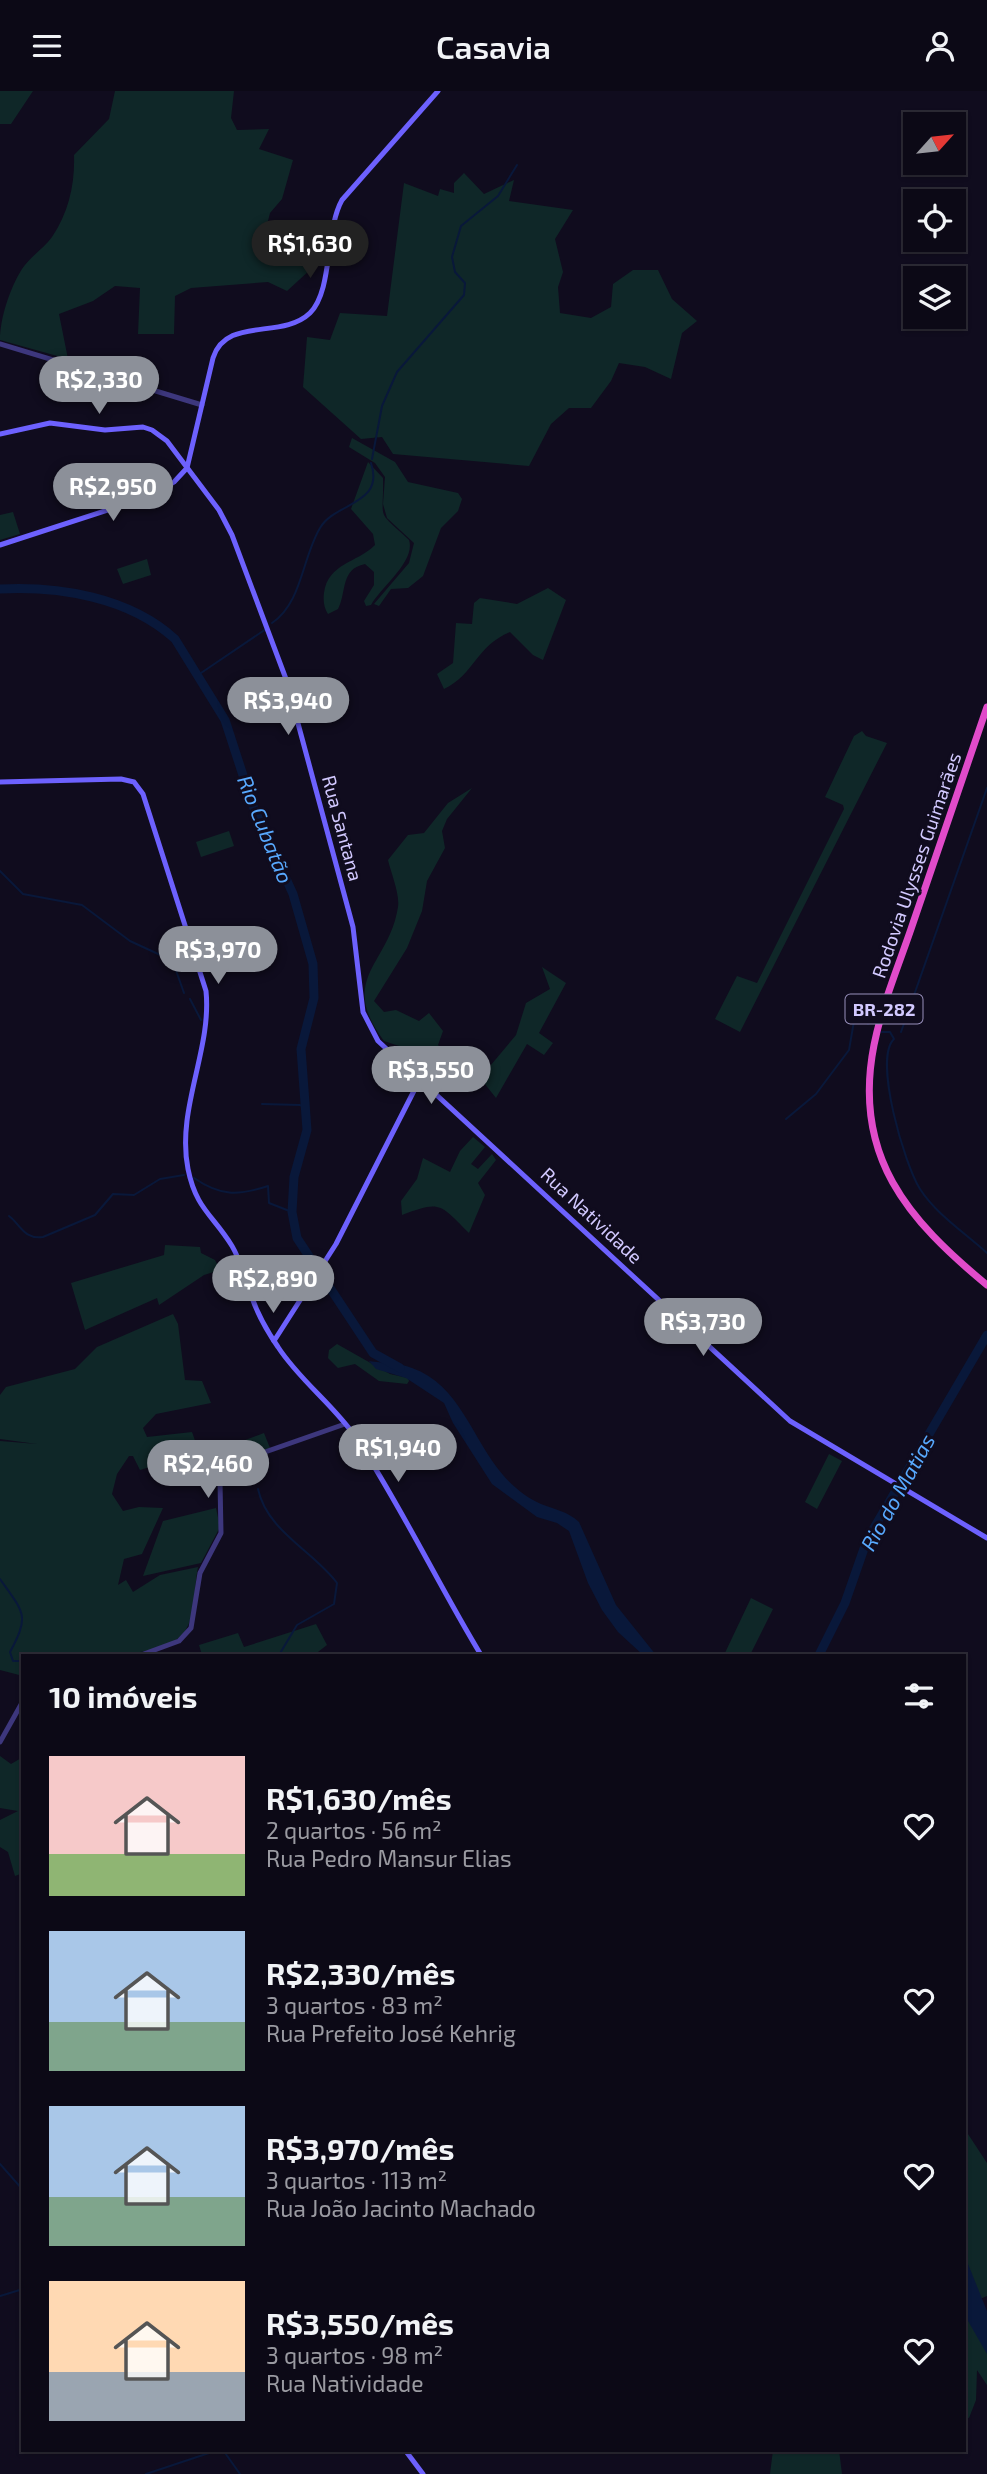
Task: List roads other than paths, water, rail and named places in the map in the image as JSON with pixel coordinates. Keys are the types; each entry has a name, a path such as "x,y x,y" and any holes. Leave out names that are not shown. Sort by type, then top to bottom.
{"highway":[{"name":"Rodovia Ulysses Guimarães","path":"987,707 882,1013 872,1053 869,1101 881,1158 899,1196 925,1230 987,1285"}],"main road":[{"path":"0,545 158,493 187,468 214,353 222,340 235,334 290,324 314,308 320,295 335,215 342,200 438,91"},
{"name":"Rua Santana","path":"0,434 50,423 105,430 143,427 163,437 219,510 232,535 279,656 353,927 363,1013"},
{"path":"179,457 193,444"},
{"path":"0,782 124,779 134,782 143,794 206,991 206,1017 188,1113 186,1155 191,1182 204,1212 233,1247 253,1300 274,1341 290,1364 361,1446 480,1654"},
{"name":"Rua Natividade","path":"363,1013 378,1041 781,1413 812,1435 987,1538"},
{"path":"274,1341 295,1304 332,1251 420,1079"},
{"path":"406,2452 423,2474"}],"street":[{"path":"0,344 202,405"},
{"path":"144,1654 176,1643 191,1628 200,1573 220,1533 220,1484 225,1469 345,1425"},
{"path":"0,1741 21,1705"}],"water":[{"path":"369,1361 407,1366 428,1376 454,1400 492,1461 520,1492 541,1504 566,1513 579,1522 616,1605 655,1654 642,1654 618,1632 602,1610 588,1583 569,1531 557,1523 537,1517 492,1484 453,1423 444,1403 406,1378 376,1369"},
{"path":"966,2259 987,2311 987,2354 966,2317"}],"waterway":[{"path":"372,459 382,406 397,372 464,295 465,283 455,272 452,257 461,226 498,196 517,165"},
{"path":"272,623 290,604 320,528 327,519 365,495 371,487 371,463"},
{"name":"Rio Cubatão","path":"0,589 69,592 115,604 137,613 175,639 225,720 253,806 293,894 313,964 314,998 301,1049 307,1130 294,1177 292,1212 297,1238 373,1353 400,1368"},
{"path":"198,675 266,629"},
{"path":"901,1032 987,788"},
{"path":"0,871 23,894 82,905 130,941 169,959 173,962 184,993"},
{"path":"190,999 201,1020"},
{"path":"786,1119 816,1094 849,1050 854,1021 859,1018 868,1024"},
{"path":"882,1032 890,1032 894,1039 888,1050 889,1089 900,1137 914,1177 934,1207 987,1253"},
{"path":"262,1104 300,1105 307,1109"},
{"path":"9,1216 27,1234 43,1237 95,1215 113,1194 134,1195 160,1179 184,1175"},
{"path":"194,1178 212,1188 230,1193 268,1186 269,1203 292,1212"},
{"name":"Rio do Matias","path":"820,1654 845,1603 867,1540 987,1335"},
{"path":"258,1489 263,1504 281,1529 337,1583 334,1604 297,1625 280,1654"},
{"path":"0,1579 22,1614 20,1630 10,1652 13,1661 21,1661"},
{"path":"66,1654 96,1654"},
{"path":"0,2164 21,2188"},
{"path":"0,2296 21,2290"},
{"path":"146,2474 212,2452"},
{"path":"224,2452 240,2474"}]}
